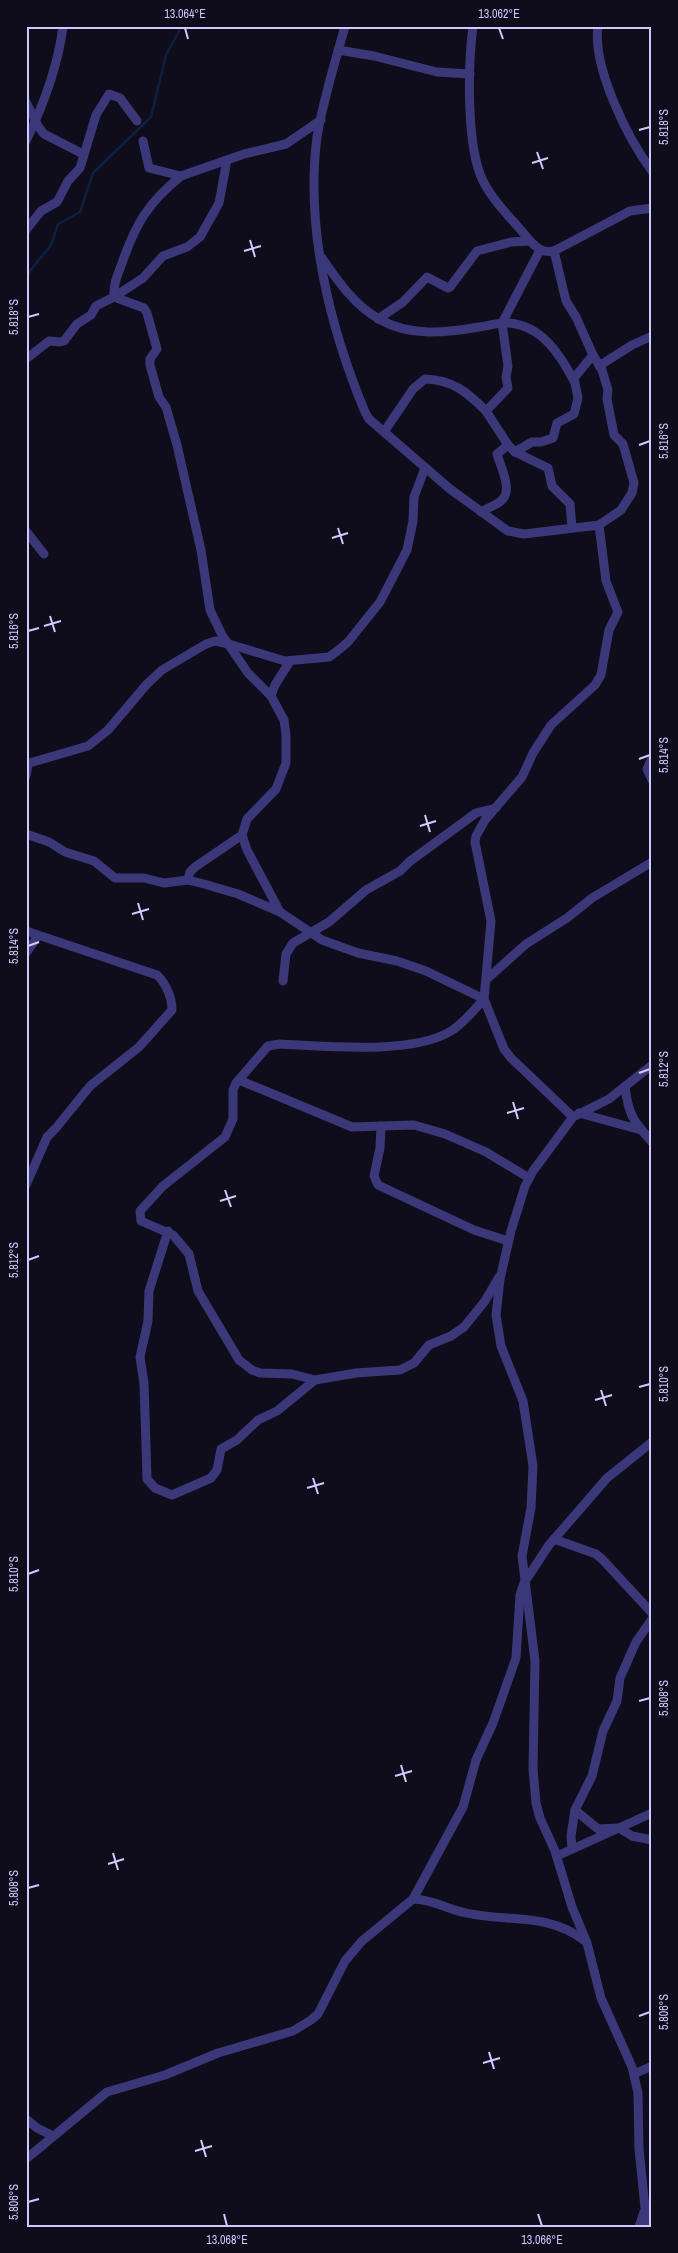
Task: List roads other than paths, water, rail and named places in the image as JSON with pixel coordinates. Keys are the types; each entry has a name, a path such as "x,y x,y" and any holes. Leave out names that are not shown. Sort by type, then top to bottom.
{"street":[{"path":"26,141 36,122 55,71 63,26"},
{"path":"345,26 321,120 314,180 320,256 328,302 353,383 365,412 384,432 480,512 515,534 599,526 621,510 632,493 634,483 623,444 614,435 607,399 608,390 576,317 566,301 554,251"},
{"path":"473,26 470,97 474,144 482,179 488,190 530,241 540,250 554,251 630,211 652,208"},
{"path":"598,26 598,49 617,110 639,154 652,171"},
{"path":"338,50 374,56 437,72 470,74"},
{"path":"26,230 41,211 57,202 68,182 80,168 96,115 108,94 120,98 137,121"},
{"path":"26,102 44,134 83,154"},
{"path":"114,297 114,285 137,224 147,210 181,176 244,154 286,144 321,120"},
{"path":"143,141 149,168 181,176"},
{"path":"26,359 49,341 64,341 77,324 91,315 96,306 144,278 163,256 193,244 200,238 219,203 227,160"},
{"path":"378,319 403,302 427,277 448,288 450,287 477,251 511,242 530,241"},
{"path":"486,411 508,388 506,376 508,366 502,323 540,250"},
{"path":"320,256 336,278 360,305 378,319 399,328 427,333 448,332 508,322 528,328 547,340 562,358 574,381 578,395 574,414 557,422 553,438 541,442 532,442 515,452"},
{"path":"114,297 144,308 147,313 156,349 150,359 150,365 159,397 166,407 179,454 201,550 210,610 216,624 248,673 272,696 284,720 286,763 276,790 247,819 242,835 247,850 280,912"},
{"path":"599,366 632,345 652,336"},
{"path":"574,381 593,355"},
{"path":"384,432 413,389 425,379 443,381 463,389 486,411 515,452 548,468 552,486 570,504 572,528"},
{"path":"480,512 504,498 505,473 497,454 508,444"},
{"path":"26,776 27,764 88,746 108,730 147,684 162,670 206,644 215,641 290,661 333,655 348,642 380,602 408,546 414,496 425,468"},
{"path":"599,526 606,581 618,612 617,617 608,630 601,675 592,689 551,724 533,753 522,776 485,820 476,836 475,842 490,922 484,999 504,1048 511,1058 576,1115 641,1130"},
{"path":"26,532 44,554"},
{"path":"272,696 275,684 290,661"},
{"path":"652,758 647,769 652,780"},
{"path":"283,981 288,950 295,942 329,922 366,890 400,870 408,862 476,813 496,808"},
{"path":"26,834 49,842 65,852 92,860 115,878 144,878 169,883 188,880 238,894 280,912 322,940 358,953 398,961 426,970 484,999"},
{"path":"188,880 190,872 195,867 242,835"},
{"path":"487,978 526,944 567,918 592,898 652,862"},
{"path":"26,931 157,975 163,980 172,1003 172,1010 139,1047 86,1090 43,1142 26,1185"},
{"path":"26,953 38,936"},
{"path":"484,999 465,1020 451,1031 417,1042 356,1047 280,1044 268,1046 239,1080 233,1090 233,1119 225,1137 162,1186 140,1211 141,1221 168,1231 179,1240 188,1254 198,1291 239,1360 252,1370 260,1373 292,1374 315,1380 356,1373 400,1370 414,1363 429,1345 451,1336 464,1328 485,1301 501,1274"},
{"path":"647,2227 638,2093 634,2074 601,1998 587,1943 572,1907 557,1856 540,1818 534,1788 535,1661 524,1583 523,1547 530,1508 533,1466 523,1401 504,1356 496,1322 501,1274 508,1241 529,1178 576,1115 609,1099 652,1065"},
{"path":"239,1080 352,1127 414,1125 444,1134 486,1152 529,1178"},
{"path":"625,1086 630,1114 652,1142"},
{"path":"381,1126 380,1148 374,1176 378,1186 474,1230 508,1241"},
{"path":"168,1231 149,1291 148,1321 140,1357 144,1383 143,1420 147,1479 150,1484 175,1494 211,1478 217,1470 221,1449 236,1440 258,1420 276,1411 315,1380"},
{"path":"26,2159 111,2090 165,2075 218,2053 298,2029 318,2014 338,1971 352,1952 369,1935 413,1899 463,1808 476,1760 506,1690 516,1658 520,1595 524,1583 554,1539 607,1478 652,1442"},
{"path":"554,1539 596,1554 652,1613"},
{"path":"572,1848 571,1836 575,1810 592,1776 601,1736 617,1701 623,1670 636,1642 652,1619"},
{"path":"575,1810 598,1829 619,1828 632,1836 652,1840"},
{"path":"557,1856 652,1813"},
{"path":"413,1899 430,1901 461,1912 520,1918 561,1926 575,1933 587,1943"},
{"path":"634,2074 652,2066"},
{"path":"26,2119 37,2128 53,2136"},
{"path":"642,2173 652,2170"},
{"path":"639,2227 645,2210"}],"waterway":[{"path":"26,276 51,245 58,224 80,212 93,173 151,117 166,55 182,26"}]}
